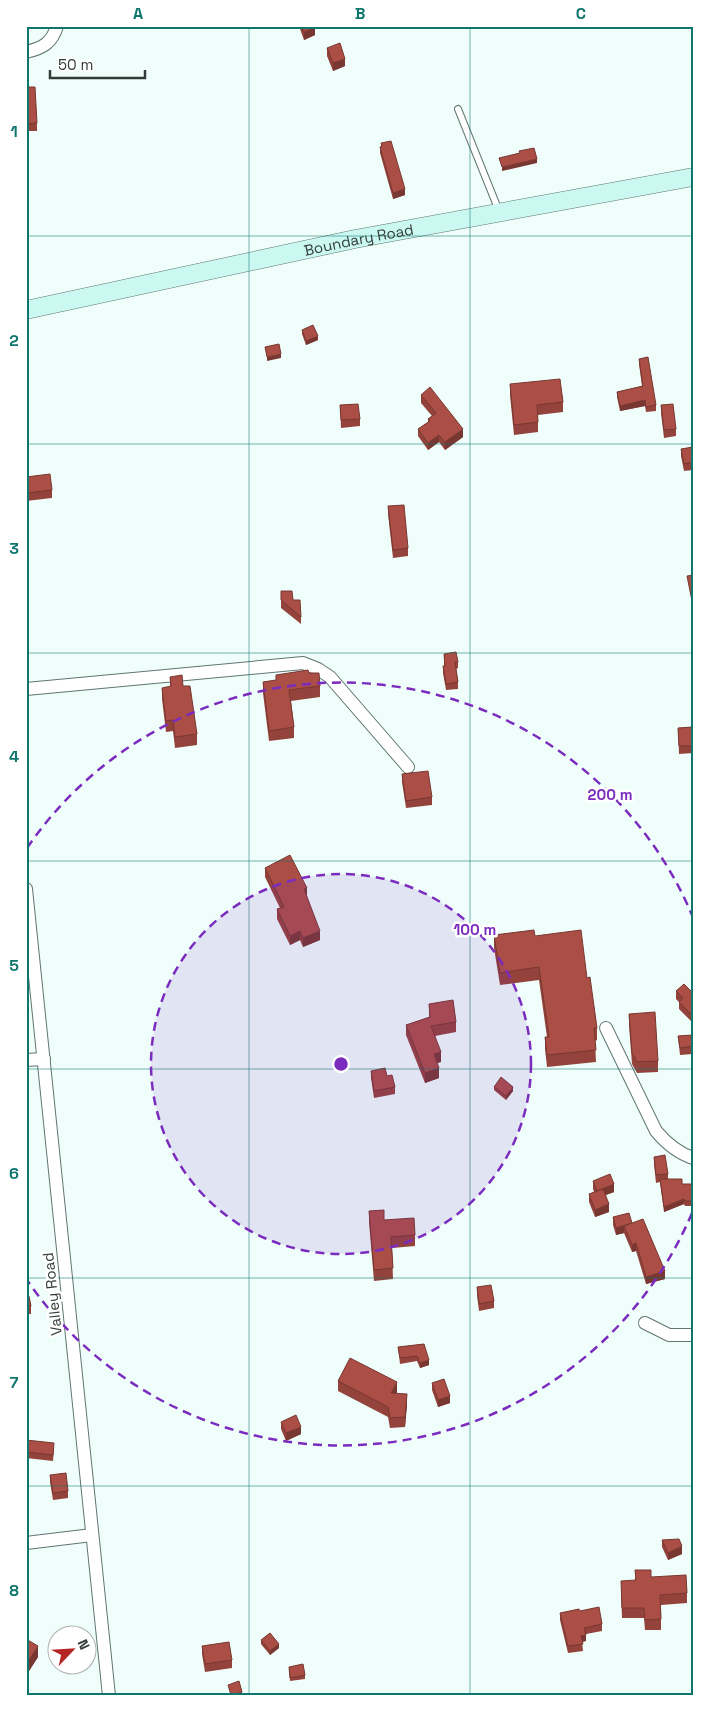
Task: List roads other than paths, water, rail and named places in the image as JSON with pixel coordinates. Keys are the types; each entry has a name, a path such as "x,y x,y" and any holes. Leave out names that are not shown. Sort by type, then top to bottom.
{"main road":[{"name":"Boundary Road","path":"26,310 355,239 693,177"}],"street":[{"path":"26,52 46,46 52,39 57,26"},
{"path":"26,689 303,663 318,669 330,677 408,767"},
{"name":"Valley Road","path":"26,889 109,1696"},
{"path":"606,1028 656,1131 673,1148 693,1158"},
{"path":"26,1060 44,1059"},
{"path":"646,1323 669,1335 693,1335"},
{"path":"26,1543 92,1535"}],"lane":[{"path":"458,109 500,213"}]}
